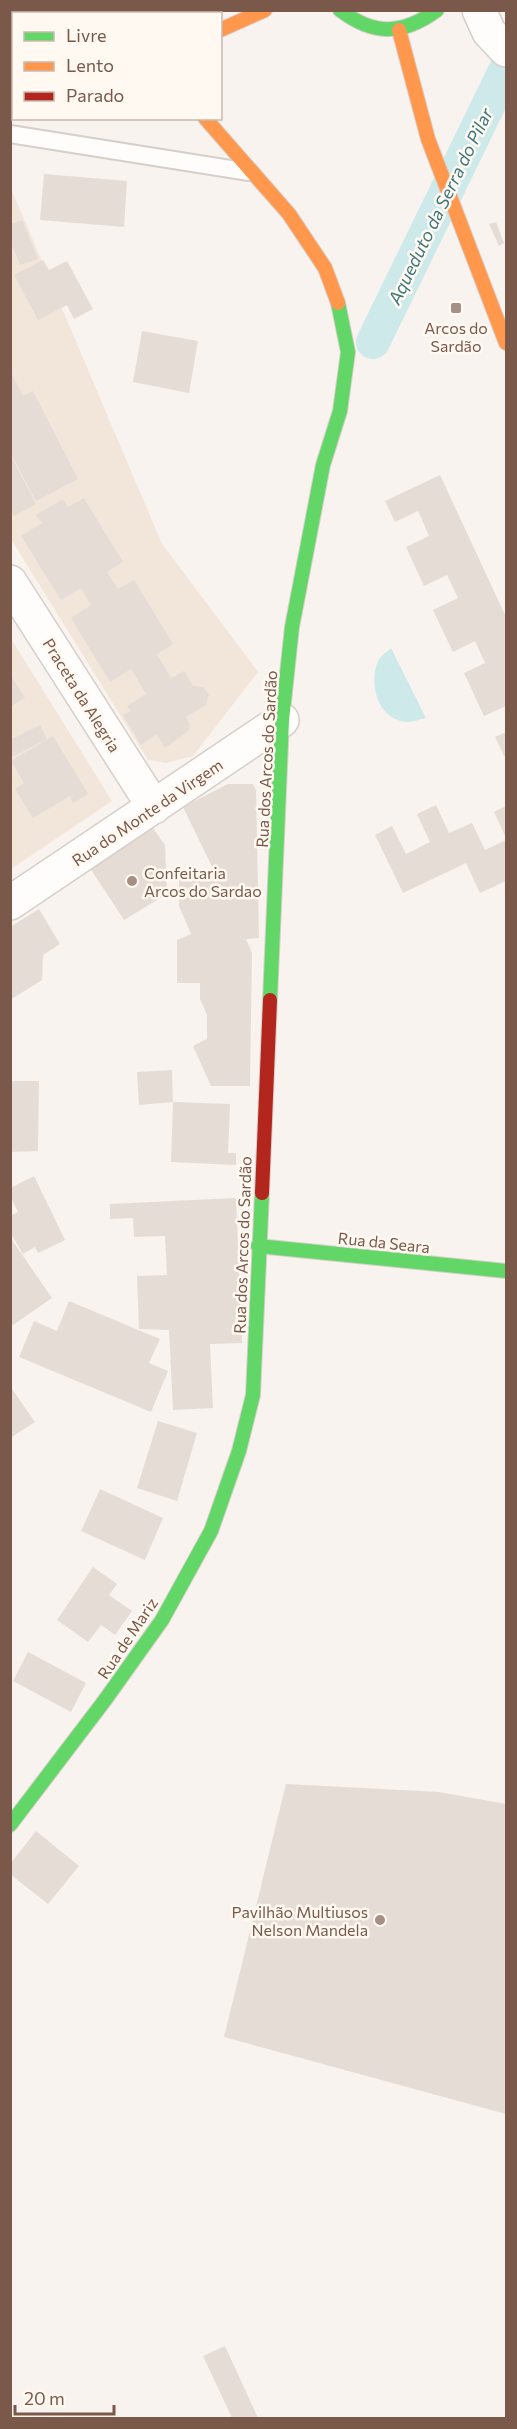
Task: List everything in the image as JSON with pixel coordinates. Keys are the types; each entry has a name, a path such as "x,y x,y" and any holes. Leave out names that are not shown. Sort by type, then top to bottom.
{"main road":[{"path":"222,29 266,10"},
{"path":"340,10 350,19 371,28 399,30 414,26 437,10"},
{"path":"399,30 428,139 473,261 507,343"},
{"name":"Rua dos Arcos do Sardão","path":"208,120 289,214 325,268 340,308 348,352 340,411 323,465 292,627 282,720 253,1395 239,1451"},
{"name":"Rua da Seara","path":"258,1246 507,1271"},
{"name":"Rua de Mariz","path":"10,1825 105,1700 162,1620 211,1531 239,1451"}],"street":[{"path":"479,10 489,32 507,50"},
{"name":"Praceta da Alegria","path":"10,582 154,807"},
{"name":"Rua do Monte da Virgem","path":"10,903 282,720"}],"lane":[{"path":"10,134 252,173"}],"shaded area":[{"path":"10,186 162,544 258,672 193,756 166,763 148,760 11,539"},
{"path":"10,637 112,801 11,869 10,869"}],"water":[{"path":"391,648 426,718 409,722 397,720 382,708 375,690 375,670 379,659"}],"building":[{"path":"44,174 127,181 124,227 40,220"},
{"path":"22,220 38,259 20,265 10,241 10,224"},
{"path":"496,222 504,243 499,246 489,224"},
{"path":"43,260 49,270 67,261 93,309 74,319 67,305 38,320 14,275"},
{"path":"142,331 198,341 189,393 133,382"},
{"path":"10,370 23,396 33,391 78,479 36,501 10,452"},
{"path":"10,454 36,504 14,516 10,509"},
{"path":"440,475 506,617 506,706 484,716 464,673 485,663 475,641 453,652 433,610 458,598 447,575 424,586 406,547 429,536 418,511 395,522 385,501"},
{"path":"84,498 123,562 107,572 118,589 134,580 173,644 157,654 171,678 184,671 193,686 203,687 209,695 206,705 186,717 190,726 188,731 165,748 157,734 141,745 123,715 130,711 127,706 146,694 131,669 110,682 71,618 91,605 81,588 61,600 21,536 42,523 36,515 63,499 68,507"},
{"path":"10,675 25,697 10,707"},
{"path":"40,725 47,739 10,758 10,740"},
{"path":"506,732 506,755 504,756 495,737"},
{"path":"53,736 88,794 73,803 70,796 33,818 15,789 24,783 11,761"},
{"path":"228,784 253,784 256,790 259,938 246,939 252,953 250,1086 211,1086 193,1046 207,1039 207,1015 200,999 200,983 177,983 177,940 191,934 179,906 179,880 219,881 183,807"},
{"path":"436,805 449,833 472,823 485,850 506,840 506,881 480,893 466,863 403,893 375,835 392,826 406,854 430,842 417,814"},
{"path":"506,806 506,838 494,812"},
{"name":"Confeitaria Arcos do Sardao","path":"150,824 165,845 167,894 124,920 90,868"},
{"path":"39,909 60,944 43,955 42,980 10,1000 10,927"},
{"path":"172,1070 173,1102 139,1105 137,1072"},
{"path":"10,1081 39,1081 38,1151 10,1152"},
{"path":"173,1102 230,1104 228,1153 236,1153 236,1165 171,1162"},
{"path":"34,1176 65,1240 38,1253 35,1247 23,1254 10,1232 10,1216 18,1212 10,1196 10,1188"},
{"path":"236,1198 242,1343 210,1344 213,1408 173,1410 169,1330 139,1329 137,1276 167,1275 165,1236 134,1237 133,1218 110,1219 110,1204"},
{"path":"10,1237 52,1298 10,1327"},
{"path":"69,1301 160,1339 149,1363 168,1371 151,1412 19,1357 34,1321 57,1331"},
{"path":"10,1386 35,1422 10,1438"},
{"path":"158,1421 197,1433 177,1501 137,1488"},
{"path":"100,1489 163,1518 145,1560 81,1531"},
{"path":"93,1567 117,1584 109,1595 132,1611 115,1635 101,1625 88,1642 57,1620"},
{"path":"28,1652 86,1683 71,1712 13,1681"},
{"name":"Pavilhão Multiusos Nelson Mandela","path":"286,1784 439,1792 506,1804 506,2114 224,2037"},
{"path":"36,1831 79,1866 48,1904 10,1874 10,1864"},
{"path":"225,2346 258,2418 232,2418 203,2356"}],"waterway":[{"name":"Aqueduto da Serra do Pilar","path":"373,342 506,69"}],"traffic: fast":[{"path":"340,10 365,24 388,29 412,24 437,10"},
{"path":"270,1000 282,720 292,627 323,465 340,411 348,352 338,303"},
{"path":"10,1825 105,1700 162,1620 211,1531 239,1451 253,1395 262,1193"},
{"path":"258,1246 506,1271"}],"traffic: slow":[{"path":"222,29 265,10"},
{"path":"399,30 428,139 506,343"},
{"path":"207,120 289,214 325,268 338,303"}],"traffic: jam":[{"path":"262,1193 270,1000"}],"place":[{"name":"Arcos do Sardão","path":"456,308"},
{"name":"Confeitaria Arcos do Sardao","path":"132,881"},
{"name":"Pavilhão Multiusos Nelson Mandela","path":"380,1920"}]}
